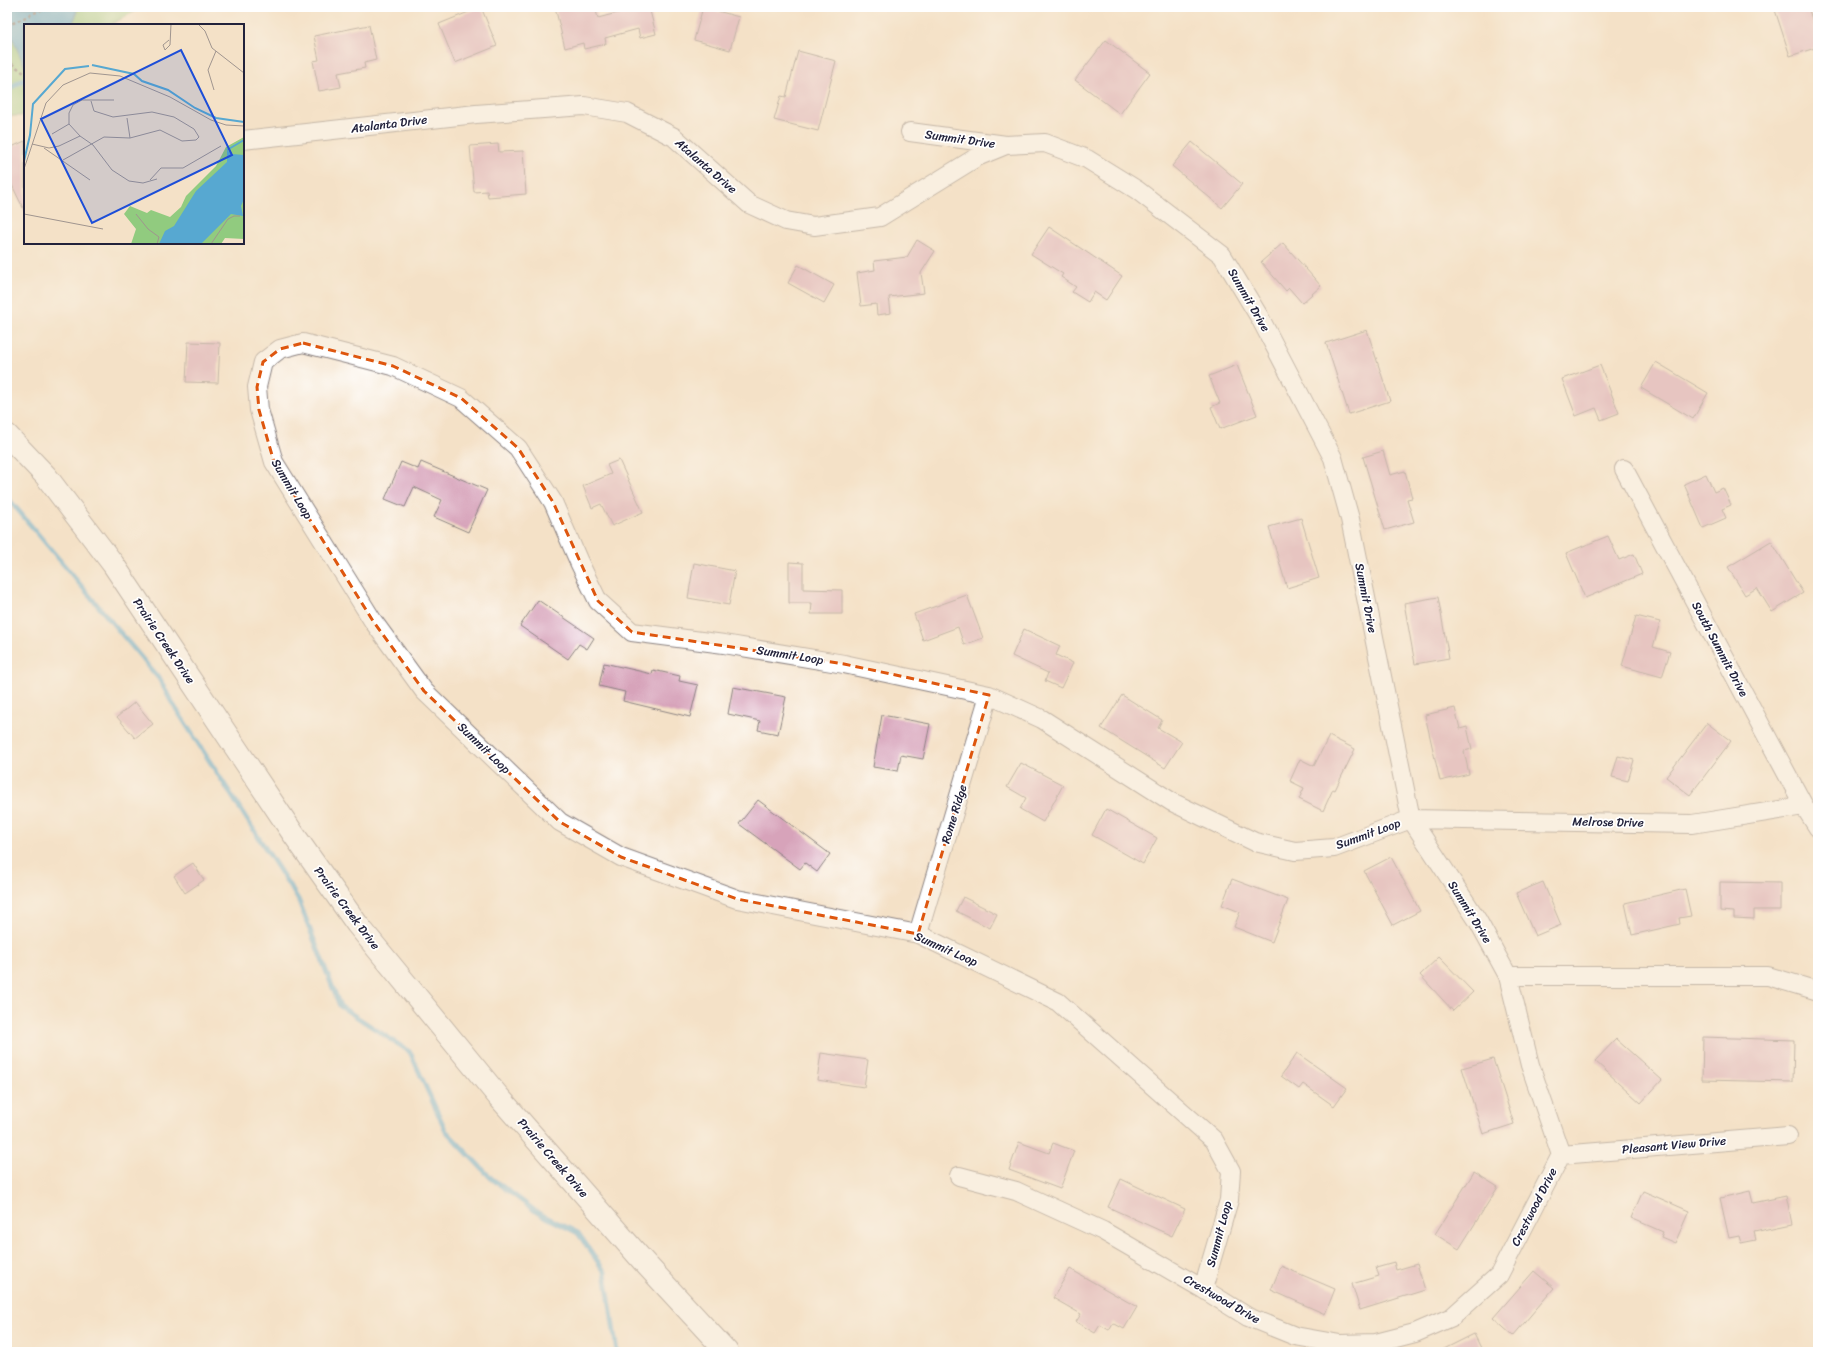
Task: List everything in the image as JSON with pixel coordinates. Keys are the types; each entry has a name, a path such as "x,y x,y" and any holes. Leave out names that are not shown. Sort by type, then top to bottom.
{"main road":[{"name":"Prairie Creek Drive","path":"7,435 46,476 113,564 292,832 357,924 498,1096 643,1261 727,1352"}],"street":[{"name":"Atalanta Drive","path":"244,140 476,114 584,106 627,113 674,137 749,204 786,221 814,226 880,217 977,157 1006,145"},
{"name":"Summit Drive","path":"910,132 1006,145 1045,143 1087,159 1138,190 1222,254 1253,305 1333,458 1350,519 1411,819 1478,921 1508,976"},
{"name":"Summit Loop","path":"1203,1289 1229,1200 1231,1171 1214,1140 1058,1002 918,934 737,899 621,858 560,822 424,691 373,621 274,462 259,410 256,386 263,362 280,349 303,344 393,366 461,398 518,448 553,502 598,602 632,632 724,644 844,664 989,695 1042,719 1172,802 1255,842 1295,851 1334,848 1411,819"},
{"name":"South Summit Drive","path":"1624,469 1804,806 1818,828"},
{"name":"Rome Ridge","path":"918,934 989,695"},
{"name":"Melrose Drive","path":"1411,819 1692,824 1804,806"},
{"path":"1508,976 1768,976 1818,991"},
{"name":"Crestwood Drive","path":"959,1176 1016,1190 1103,1231 1248,1317 1295,1336 1340,1344 1376,1343 1415,1332 1452,1317 1499,1275 1561,1155 1530,1065 1508,976"},
{"name":"Pleasant View Drive","path":"1561,1155 1788,1136"}],"path":[{"path":"7,26 47,7"},
{"path":"7,60 24,73"}],"highlighted area":[{"path":"303,343 393,366 461,398 518,448 553,502 598,601 632,632 844,664 989,695 918,934 737,899 621,857 560,822 424,691 373,621 274,462 259,410 257,387 263,362 280,349"}],"green space":[{"path":"7,7 143,7 112,24 24,24 24,113 22,116 7,116"}],"water":[{"path":"7,7 76,7 77,13 72,24 24,24 24,65 7,26"}],"building":[{"path":"481,7 497,46 455,63 439,24"},
{"path":"555,7 595,7 598,18 640,7 649,7 656,34 640,38 638,29 605,38 606,44 584,49 583,43 565,48"},
{"path":"703,7 739,17 730,50 694,40"},
{"path":"1774,7 1808,7 1818,37 1818,47 1790,56"},
{"path":"369,25 376,60 364,63 365,68 338,73 341,87 319,91 313,61 319,60 314,36"},
{"path":"1106,40 1150,73 1120,114 1075,80"},
{"path":"798,51 836,61 818,131 774,120 781,96 786,97"},
{"path":"24,141 24,210 11,183 7,184 7,149"},
{"path":"1192,142 1242,184 1222,208 1172,166"},
{"path":"498,144 499,152 523,151 526,194 488,197 487,191 474,192 470,146"},
{"path":"1049,227 1122,276 1106,300 1094,292 1088,302 1072,292 1076,287 1061,277 1063,274 1031,254"},
{"path":"917,240 935,251 921,273 924,293 889,297 891,313 877,315 876,304 861,306 857,273 875,270 874,261 907,257"},
{"path":"1283,243 1321,286 1302,303 1289,288 1286,291 1261,262"},
{"path":"798,265 834,285 824,303 788,283"},
{"path":"1367,330 1390,401 1349,414 1326,343"},
{"path":"188,342 220,343 218,383 186,382"},
{"path":"1656,362 1708,393 1693,419 1641,388"},
{"path":"1237,365 1257,415 1220,429 1211,407 1220,403 1209,376"},
{"path":"1600,365 1619,413 1601,420 1596,408 1576,416 1562,379"},
{"path":"1383,451 1390,475 1405,471 1412,498 1407,499 1414,522 1385,530 1363,457"},
{"path":"619,460 643,512 612,526 601,504 592,508 583,486 611,474 607,465"},
{"path":"401,462 418,469 421,462 487,490 468,532 434,517 442,500 414,487 405,507 385,499"},
{"path":"1706,474 1714,492 1723,488 1731,505 1722,509 1726,518 1703,528 1684,484"},
{"path":"1301,518 1319,578 1287,588 1269,527"},
{"path":"1608,536 1619,560 1634,554 1642,574 1585,598 1566,553"},
{"path":"1771,541 1803,593 1772,612 1757,588 1745,595 1728,567"},
{"path":"789,562 803,563 803,589 842,590 842,614 811,614 812,603 789,603"},
{"path":"694,563 735,571 729,605 688,598"},
{"path":"967,595 983,638 964,645 958,627 923,640 914,614"},
{"path":"1438,597 1449,658 1415,664 1404,603"},
{"path":"538,600 594,638 587,649 579,644 568,659 520,626"},
{"path":"1636,616 1660,622 1653,647 1670,652 1662,677 1622,666"},
{"path":"1024,629 1060,646 1056,655 1073,663 1061,688 1045,681 1048,673 1012,656"},
{"path":"604,663 652,674 653,670 680,676 679,681 698,685 690,717 623,701 625,692 599,686"},
{"path":"733,687 786,697 778,734 758,730 760,721 728,714"},
{"path":"1122,695 1162,720 1158,728 1182,742 1165,768 1101,728"},
{"path":"135,702 153,724 135,738 117,717"},
{"path":"1455,708 1460,729 1467,727 1472,749 1464,751 1469,774 1440,781 1425,715"},
{"path":"882,715 930,724 923,759 901,755 898,771 873,767"},
{"path":"1707,723 1731,741 1690,795 1666,777"},
{"path":"1329,736 1355,749 1335,790 1333,789 1323,811 1299,799 1304,788 1290,781 1300,759 1314,766"},
{"path":"1618,756 1634,760 1628,781 1612,777"},
{"path":"1021,763 1063,785 1043,822 1020,809 1026,798 1007,787"},
{"path":"758,800 830,854 817,872 805,863 800,869 739,824"},
{"path":"1106,809 1157,838 1143,864 1092,835"},
{"path":"1391,857 1420,911 1393,925 1364,871"},
{"path":"193,863 204,880 185,893 174,876"},
{"path":"1232,879 1288,900 1272,942 1234,927 1240,912 1222,905"},
{"path":"1543,882 1561,925 1535,936 1516,893"},
{"path":"1720,882 1780,883 1780,910 1754,910 1754,919 1734,918 1734,912 1720,911"},
{"path":"1685,889 1691,916 1679,918 1680,924 1632,935 1625,903"},
{"path":"963,897 997,914 990,928 956,911"},
{"path":"1439,957 1473,992 1453,1011 1420,975"},
{"path":"1703,1037 1794,1040 1793,1082 1702,1080"},
{"path":"1616,1039 1662,1080 1641,1103 1595,1061"},
{"path":"821,1053 868,1060 864,1087 817,1080"},
{"path":"1297,1053 1347,1088 1334,1106 1303,1084 1299,1089 1281,1076"},
{"path":"1493,1059 1514,1124 1483,1134 1462,1068"},
{"path":"1019,1142 1049,1153 1053,1143 1074,1151 1060,1189 1009,1170"},
{"path":"1474,1172 1498,1187 1459,1249 1435,1234"},
{"path":"1121,1179 1185,1209 1172,1236 1108,1207"},
{"path":"1643,1191 1689,1211 1675,1243 1661,1237 1663,1232 1631,1218"},
{"path":"1750,1191 1753,1203 1786,1196 1792,1224 1754,1232 1756,1240 1741,1243 1739,1236 1729,1238 1720,1198"},
{"path":"1394,1262 1396,1270 1417,1264 1425,1290 1360,1310 1352,1284 1379,1276 1376,1267"},
{"path":"1281,1266 1335,1289 1325,1314 1271,1290"},
{"path":"1070,1269 1137,1307 1124,1329 1113,1323 1109,1330 1100,1325 1095,1333 1076,1322 1081,1314 1053,1298"},
{"path":"1534,1271 1554,1288 1513,1336 1493,1318"},
{"path":"1474,1334 1483,1352 1438,1352"}],"waterway":[{"path":"7,90 24,80"},
{"path":"7,497 160,680 171,701 298,899 340,1006 410,1052 446,1131 491,1178 538,1213 578,1233 605,1272 617,1352"}]}
